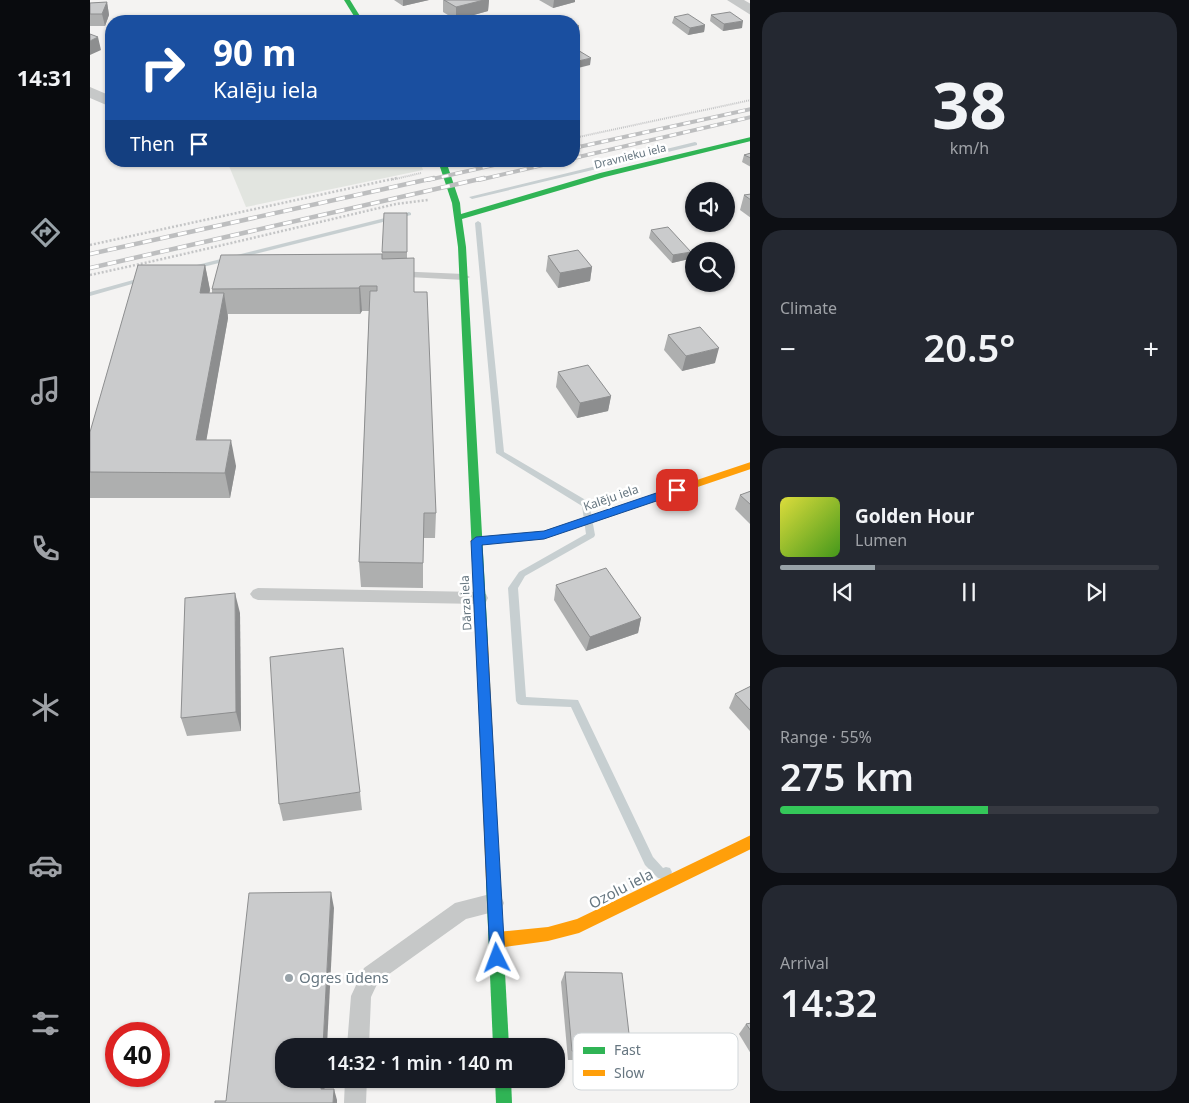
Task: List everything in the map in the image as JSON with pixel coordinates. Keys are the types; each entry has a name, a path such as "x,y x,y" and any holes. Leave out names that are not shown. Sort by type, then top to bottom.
{"street":[{"path":"347,0 356,15"},
{"path":"734,0 750,11"},
{"path":"90,92 105,99"},
{"name":"Dravnieku iela","path":"459,216 603,175 750,138"},
{"name":"Dārza iela","path":"445,167 453,186 459,216 464,277 502,1038"},
{"name":"Kalēju iela","path":"476,541 544,535 750,465"},
{"name":"Ozolu iela","path":"497,940 548,934 579,926 750,841"},
{"path":"503,1088 504,1103"}],"lane":[{"path":"381,274 464,277"},
{"path":"258,594 480,598"},
{"path":"358,1038 361,996 371,975 462,910 494,903"},
{"path":"355,1103 356,1088"}],"path":[{"path":"580,137 750,100"},
{"path":"90,245 159,228 209,221 422,173"},
{"path":"90,276 138,263 175,259 206,248 396,204 431,200"}],"shaded area":[{"path":"229,167 422,167 423,170 246,207"}],"building":[{"path":"444,0 484,0 456,7"},
{"path":"107,2 102,14 90,14 90,3"},
{"path":"730,12 743,21 724,24 711,15"},
{"path":"688,14 705,25 690,28 674,17"},
{"path":"90,34 98,37 90,41"},
{"path":"580,51 591,58 580,61"},
{"path":"384,213 407,213 407,252 382,252"},
{"path":"668,227 685,245 685,253 673,255 651,230"},
{"path":"578,250 592,267 560,273 548,256"},
{"path":"382,254 382,259 414,258 414,292 427,292 436,513 424,513 423,563 359,562 370,291 377,291 377,286 360,286 359,288 212,289 221,255"},
{"path":"138,265 205,265 200,293 224,293 196,440 231,440 225,473 90,472 90,432"},
{"path":"700,327 719,348 686,356 668,335"},
{"path":"588,365 611,396 580,403 558,372"},
{"path":"750,491 750,504 740,495"},
{"path":"606,568 641,618 590,637 556,585"},
{"path":"235,593 236,712 181,718 185,598"},
{"path":"343,648 360,792 279,804 270,657"},
{"path":"750,686 750,710 735,694"},
{"name":"Ogres ūdens","path":"331,892 323,1038 275,1038 275,1088 334,1089 333,1103 215,1103 215,1101 226,1101 249,893"},
{"path":"565,972 622,973 629,1033 573,1033 572,1051"}],"waterway":[{"path":"472,197 695,144"},
{"path":"191,268 409,214"},
{"path":"478,223 500,453 586,504 591,535 522,574 513,588 521,701 574,703 649,861 662,874 666,872"},
{"path":"90,294 144,279"}],"railway":[{"path":"580,147 750,109"},
{"path":"580,157 750,117"},
{"path":"428,180 485,167"},
{"path":"479,180 534,167"},
{"path":"90,254 434,178"},
{"path":"90,268 484,178"}],"traffic: fast":[{"path":"347,0 356,15"},
{"path":"459,217 603,175 750,139"},
{"path":"444,167 456,203 462,247 482,642"},
{"path":"493,880 501,1038"},
{"path":"503,1088 504,1103"}],"traffic: slow":[{"path":"476,541 544,535 750,465"},
{"path":"482,642 493,880"},
{"path":"497,940 548,934 579,926 750,841"}],"place":[{"name":"Ogres ūdens","path":"289,978"}],"route":[{"path":"497,958 476,541 544,535 677,490"}]}
